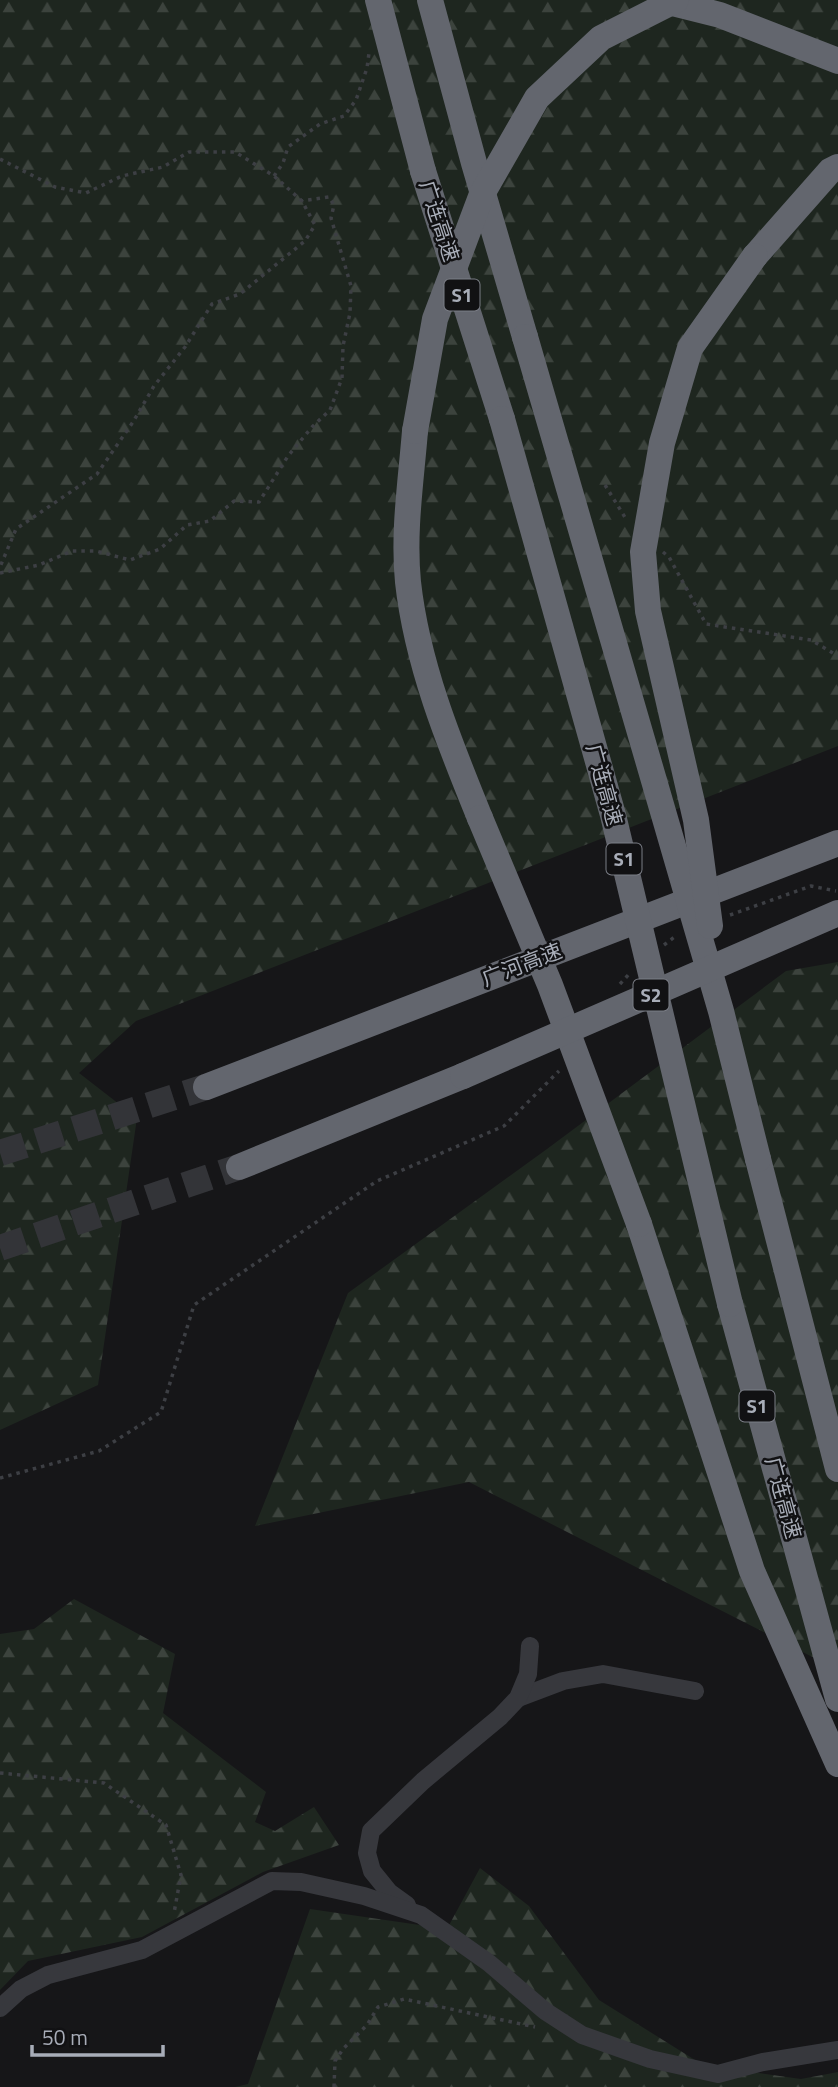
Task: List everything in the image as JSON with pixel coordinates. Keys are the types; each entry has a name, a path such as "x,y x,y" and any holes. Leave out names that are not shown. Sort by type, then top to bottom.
{"highway":[{"name":"广连高速","path":"378,0 423,171 502,419 613,816 730,1304 838,1699"},
{"name":"S1","path":"430,0 474,163 721,1011 838,1469"},
{"path":"660,0 720,15 838,61"},
{"path":"676,0 601,38 537,99 482,194 435,319 415,431 408,516 408,581 422,655 449,742 550,985 639,1224 751,1571 838,1764"},
{"path":"721,1011 696,820 648,611 643,552 662,443 690,348 755,256 830,171 838,167"},
{"name":"广河高速","path":"206,1087 838,842"},
{"name":"S2","path":"239,1167 463,1076 838,913"}],"street":[{"path":"530,1646 528,1674 518,1698 500,1717 423,1781 371,1831 367,1853 372,1871 389,1892 489,1963 545,2011 582,2035 650,2059 718,2074 763,2062 838,2050"},
{"path":"518,1698 563,1681 603,1674 695,1691"},
{"path":"0,2008 22,1989 48,1975 142,1950 272,1881 313,1884 364,1896 421,1915"}],"path":[{"path":"274,176 283,163 288,147 320,124 344,116 356,100 367,68 370,47"},
{"path":"0,159 55,187 86,193 122,176 163,167 189,152 235,152 274,176 302,201 315,225 305,242 240,294 212,304 185,347 153,386 133,422 97,474 16,529 0,567"},
{"path":"0,573 39,565 72,551 96,551 130,560 160,549 187,525 210,521 234,501 259,502 288,456 330,410 342,378 343,346 350,313 351,286 331,218 334,205 329,197 302,201"},
{"path":"605,485 629,524"},
{"path":"659,549 669,557 706,624 811,640 838,656"},
{"path":"726,917 810,886 838,891"},
{"path":"657,951 678,934"},
{"path":"618,987 636,967"},
{"path":"0,1478 99,1451 161,1412 194,1305 377,1181 504,1126 565,1064"},
{"path":"0,1773 104,1783 166,1825 181,1875 170,1934"},
{"path":"334,2087 335,2061 367,2025 378,2007 404,1999 536,2027 556,2018"}],"green space":[{"path":"0,0 838,0 838,746 136,1021 79,1073 137,1118 98,1385 0,1430"},
{"path":"838,962 838,1670 469,1482 255,1526 348,1293 786,971"},
{"path":"74,1599 175,1654 163,1713 266,1792 255,1822 275,1831 314,1807 339,1845 263,1872 142,1937 28,1961 0,1990 0,1634 34,1629"},
{"path":"480,1868 529,1906 599,2000 703,2065 801,2079 838,2072 838,2087 235,2087 248,2084 310,1909 447,1929"}],"tunnel":[{"path":"0,1153 206,1087"},
{"path":"0,1248 239,1167"}]}
